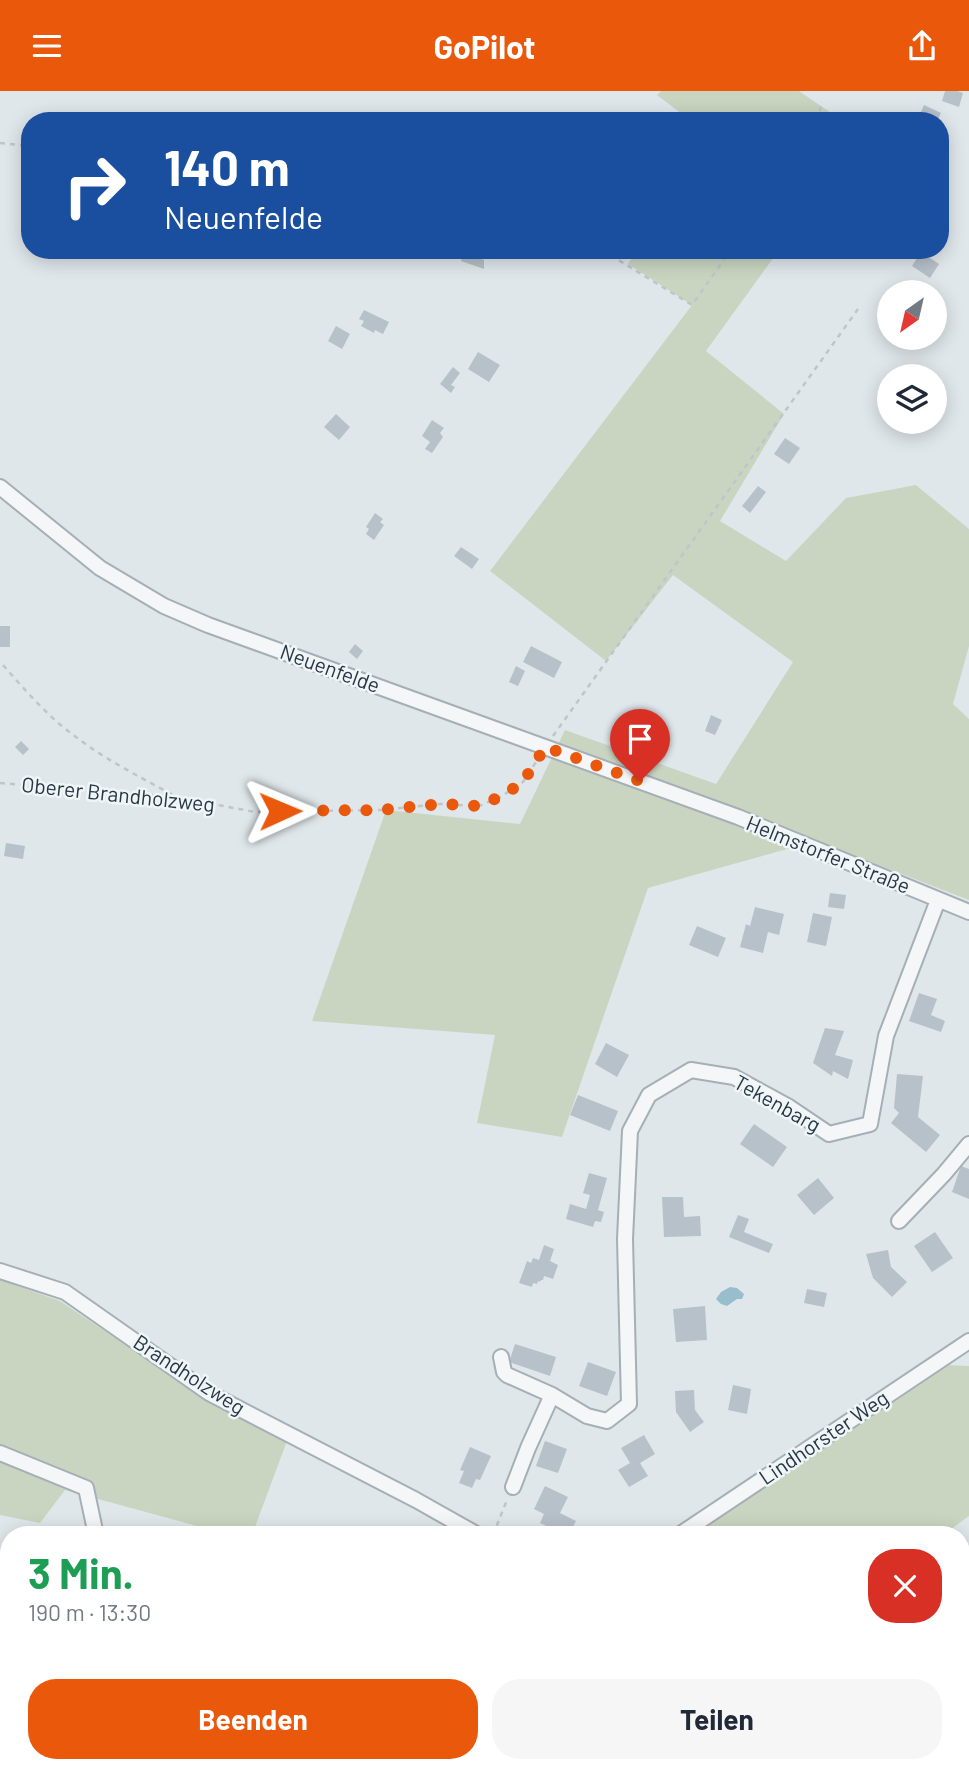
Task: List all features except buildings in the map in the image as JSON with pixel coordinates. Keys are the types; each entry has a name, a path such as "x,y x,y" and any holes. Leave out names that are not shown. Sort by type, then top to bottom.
{"street":[{"name":"Neuenfelde","path":"0,487 100,568 164,606 208,625 687,799"},
{"name":"Helmstorfer Straße","path":"687,799 738,817 969,912"},
{"name":"Tekenbarg","path":"552,1395 587,1416 607,1421 629,1404 625,1239 630,1131 649,1095 691,1070 734,1077 789,1107 829,1134 870,1124 886,1036 937,900"},
{"path":"899,1221 969,1144"},
{"name":"Brandholzweg","path":"0,1271 65,1292 209,1393 462,1526"},
{"name":"Lindhorster Weg","path":"693,1526 969,1341"},
{"path":"501,1357 506,1375 552,1395 513,1487"},
{"path":"0,1453 86,1488 94,1526"}],"path":[{"path":"819,112 821,106"},
{"path":"0,143 21,145"},
{"path":"617,259 692,305 725,259"},
{"name":"Oberer Brandholzweg","path":"0,783 176,797 255,812 380,810 441,804 479,806 502,796 523,782 545,747 858,309"},
{"path":"3,665 35,700 75,737 119,766 176,797"},
{"path":"497,1526 513,1487"}],"green space":[{"path":"661,91 799,91 830,112 679,112 657,95"},
{"path":"631,259 772,259 706,351 784,414 720,521 786,561 846,498 916,485 969,529 969,646 953,704 969,719 969,900 816,841 648,888 562,1137 477,1123 495,1035 312,1021 386,810 520,824 565,730 716,784 793,662 673,575 606,661 490,571 692,305 628,264"},
{"path":"0,1280 60,1301 199,1394 287,1441 255,1526 197,1526 65,1490 40,1523 0,1515"},
{"path":"948,1365 969,1366 969,1516 955,1526 704,1526"}],"water":[{"path":"730,1287 737,1288 744,1294 742,1299 737,1299 727,1306 721,1304 716,1299"}],"route":[{"path":"280,811 380,810 441,804 479,806 502,796 523,782 545,747 640,781"}]}
